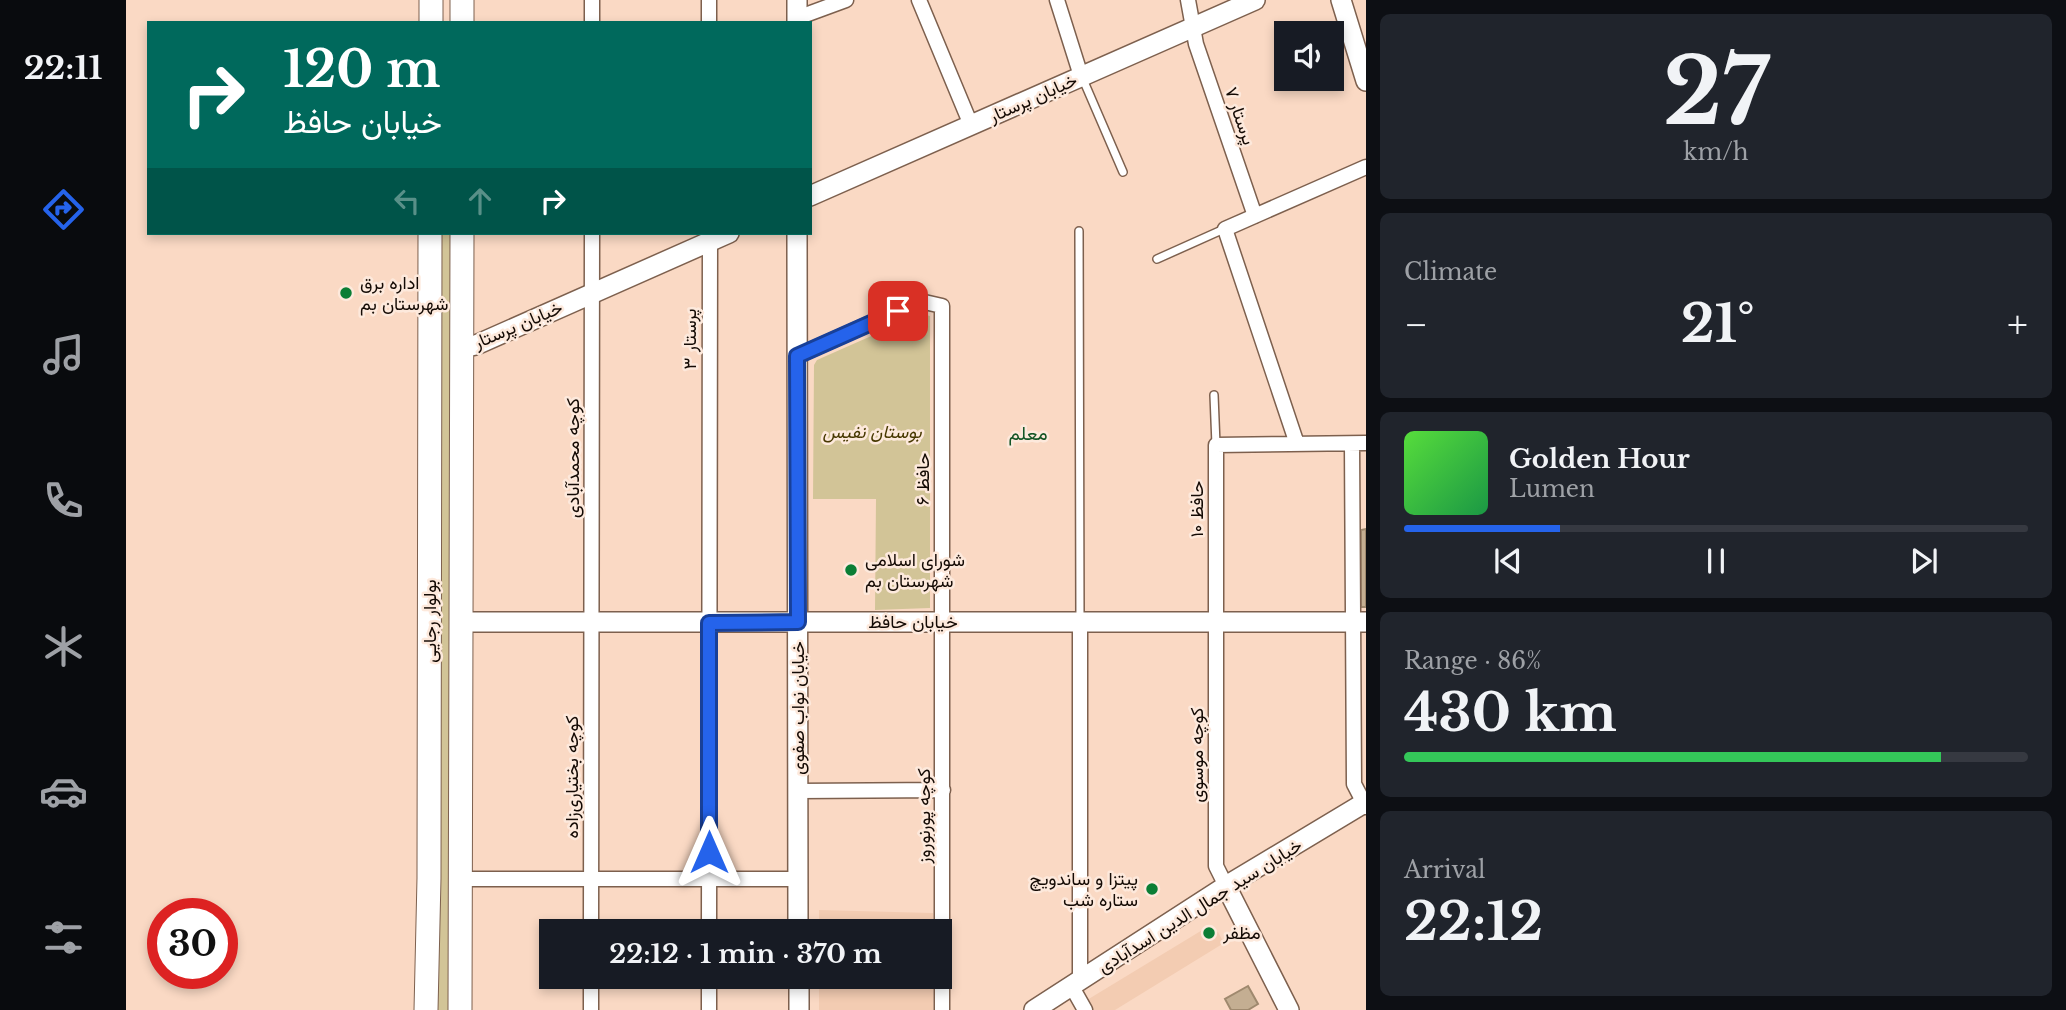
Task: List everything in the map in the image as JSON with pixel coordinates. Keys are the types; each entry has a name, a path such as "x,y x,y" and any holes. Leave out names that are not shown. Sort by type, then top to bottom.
{"main road":[{"path":"431,0 431,21"},
{"path":"462,0 462,21"},
{"name":"بولوار رجایی","path":"426,1010 429,878 430,235"},
{"name":"بولوار رجایی","path":"460,1010 462,235"},
{"path":"430,483 461,483"}],"street":[{"path":"592,0 592,21"},
{"path":"709,0 709,21"},
{"path":"797,14 846,0"},
{"path":"919,0 971,125"},
{"path":"1057,0 1082,76"},
{"name":"پرستار ۷","path":"1188,0 1196,44 1255,216"},
{"name":"خیابان پرستار","path":"812,195 1255,0"},
{"path":"1341,0 1366,80"},
{"path":"1297,444 1225,229 1366,167"},
{"name":"کوچه محمدآبادی","path":"592,235 592,622"},
{"name":"خیابان نواب صفوی","path":"797,235 799,919"},
{"name":"خیابان پرستار","path":"461,348 592,293 710,237"},
{"name":"پرستار ۳","path":"709,919 710,237"},
{"name":"حافظ ۶","path":"797,356 920,301 942,306 942,622"},
{"path":"1216,445 1359,444 1359,622 1353,706 1354,784 1365,804"},
{"name":"حافظ ۱۰","path":"1216,445 1217,622"},
{"name":"خیابان حافظ","path":"461,622 1359,622"},
{"name":"کوچه بختیاری‌زاده","path":"591,919 592,622"},
{"name":"کوچه پورنوروز","path":"942,622 943,1010"},
{"path":"1080,622 1076,984 1085,1010"},
{"name":"کوچه موسوی","path":"1217,622 1216,866 1226,886"},
{"path":"798,791 943,790"},
{"name":"خیابان سید جمال الدین اسدآبادی","path":"1034,1010 1226,886 1365,804"},
{"path":"460,879 798,879"},
{"path":"1226,886 1289,1010"},
{"path":"591,989 591,1010"},
{"path":"709,989 709,1010"},
{"path":"799,989 799,1010"}],"lane":[{"path":"1082,76 1123,172"},
{"path":"1157,258 1225,229"},
{"path":"1079,231 1080,622"},
{"name":"حافظ ۱۰","path":"1214,395 1216,445"}],"shaded area":[{"path":"819,910 933,913 933,919 819,919"},
{"path":"1204,929 1218,932 1224,943 1115,1010 1093,1010 1087,1000"},
{"path":"819,989 933,989 933,1010 819,1010"}],"green space":[{"path":"438,235 454,235 452,1010 437,1010"},
{"name":"بوستان نفیس","path":"921,314 930,316 930,608 875,610 876,499 813,499 814,365 817,360"}],"building":[{"path":"1366,529 1366,607 1361,607 1361,530"},
{"path":"1248,986 1258,1004 1248,1010 1231,1010 1225,999"}],"place":[{"name":"اداره برق شهرستان بم","path":"346,293"},
{"name":"شورای اسلامی شهرستان بم","path":"851,570"},
{"name":"پیتزا و ساندویچ ستاره شب","path":"1152,889"},
{"name":"مظفر","path":"1209,933"}],"district":[{"name":"معلم","path":"1028,433"}],"route":[{"path":"709,852 709,623 798,622 797,356 898,311"}]}
